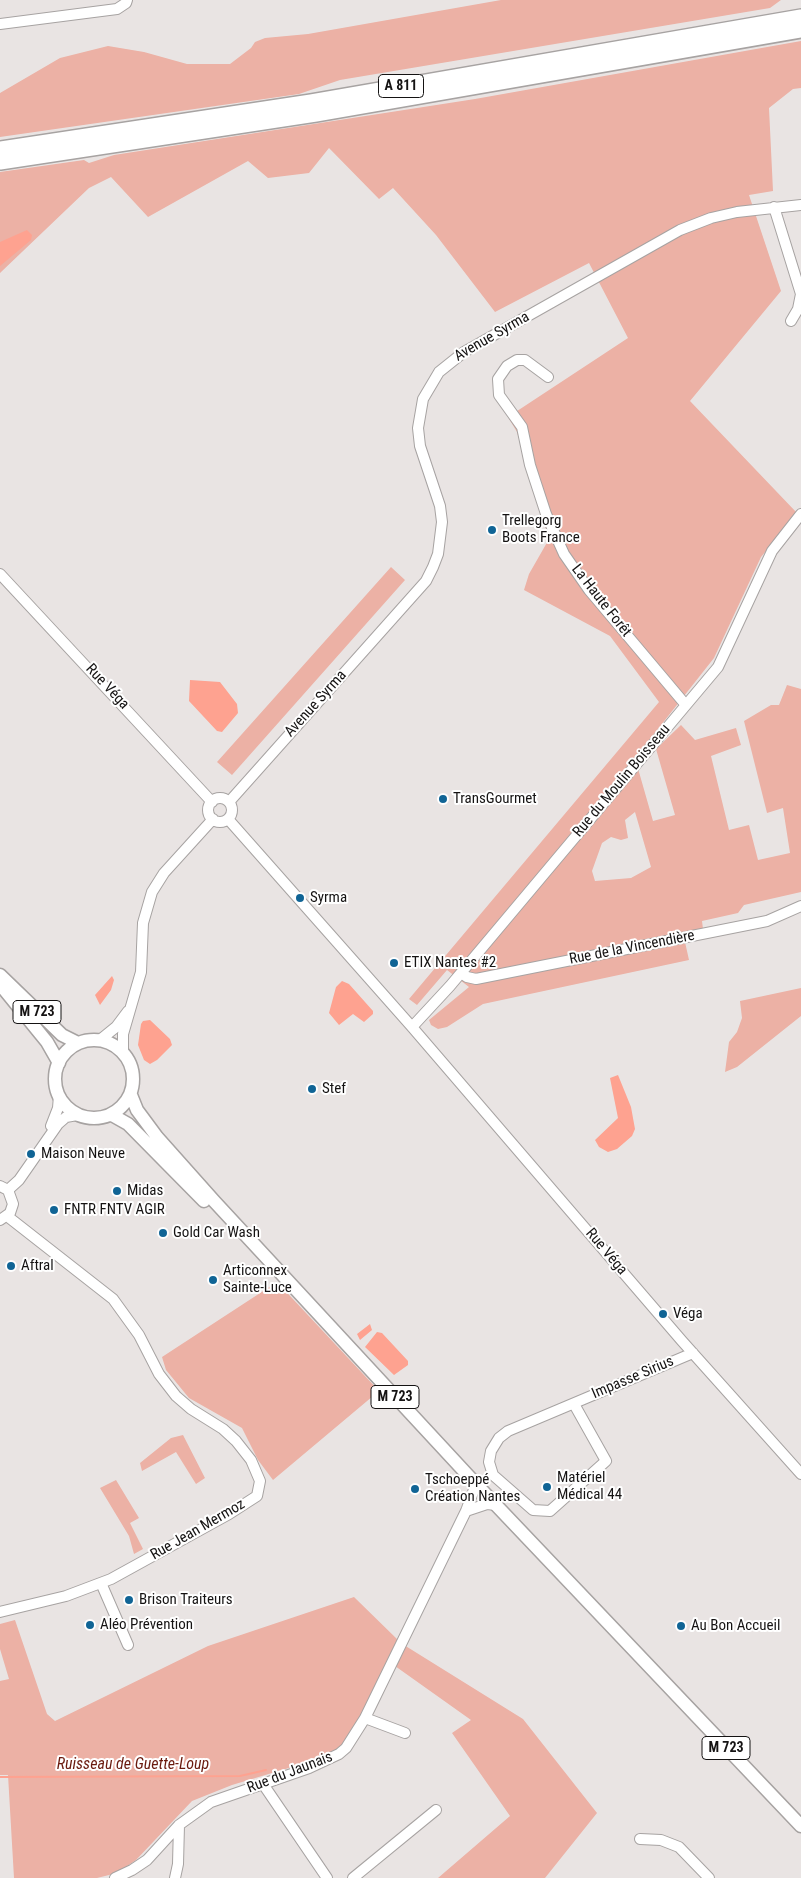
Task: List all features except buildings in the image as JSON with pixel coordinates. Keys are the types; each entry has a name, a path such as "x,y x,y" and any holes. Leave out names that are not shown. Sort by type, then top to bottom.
{"highway":[{"name":"A 811","path":"0,149 311,102 801,17"},
{"name":"A 811","path":"0,162 316,114 801,30"}],"main road":[{"name":"M 723","path":"0,975 62,1035 78,1043"},
{"name":"M 723","path":"0,984 47,1042 58,1063"},
{"path":"100,1040 110,1043 122,1051 131,1064 134,1074 131,1095 121,1108 112,1115 89,1119 77,1115 68,1109 59,1096 55,1080 58,1063 66,1051 78,1043 100,1040"},
{"name":"M 723","path":"131,1095 137,1110 157,1137 314,1309 476,1484 801,1826"},
{"name":"M 723","path":"112,1115 128,1124 266,1265 314,1309"}],"street":[{"path":"0,24 117,9 127,0"},
{"name":"Avenue Syrma","path":"229,802 426,581 433,568 438,554 442,522 440,506 420,446 418,428 423,399 439,372 464,352 680,230 711,218 774,207 801,205"},
{"path":"774,207 801,294 798,309 791,321"},
{"name":"La Haute Forêt","path":"548,377 525,360 517,360 507,366 498,379 499,395 522,427 530,465 546,514 564,554 589,590 686,704"},
{"name":"Rue du Moulin Boisseau","path":"410,1025 461,973 718,667 772,551 801,514"},
{"name":"Rue Véga","path":"0,574 212,802"},
{"path":"222,799 229,802 232,813 228,819 219,822 213,819 209,812 212,802 222,799"},
{"path":"122,1051 123,1034 141,972 143,923 152,892 164,873 213,819"},
{"name":"Rue Véga","path":"228,819 410,1025 693,1353 801,1474"},
{"name":"Rue de la Vincendière","path":"461,973 467,977 476,978 767,921 801,906"},
{"path":"100,1040 116,1027 133,1004"},
{"path":"4,1218 14,1204 4,1188 19,1180 45,1138 56,1116 59,1096"},
{"path":"45,1138 61,1120 77,1115"},
{"name":"Rue Jean Mermoz","path":"0,1612 66,1596 101,1583 229,1514 257,1496 260,1481 251,1460 236,1441 223,1429 191,1409 176,1396 159,1374 139,1335 114,1299 4,1218"},
{"name":"Impasse Sirius","path":"574,1404 606,1461 550,1511 533,1510 493,1475 489,1462 491,1452 499,1438 508,1431 693,1353"},
{"name":"Rue du Jaunais","path":"115,1878 147,1860 179,1825 211,1802 309,1768 339,1754 346,1748 366,1718 466,1511 476,1484"},
{"path":"466,1511 488,1504 496,1505"},
{"path":"101,1583 128,1645"},
{"path":"366,1718 405,1733"},
{"path":"263,1784 327,1878"},
{"path":"353,1878 436,1810"},
{"path":"175,1878 178,1864 179,1825"},
{"path":"640,1839 661,1840 679,1847 709,1878"}],"shaded area":[{"path":"501,0 781,0 770,8 340,80 299,94 0,137 0,93 60,58 108,46 144,52 187,64 230,64 251,48 255,42 265,38 308,34"},
{"path":"801,41 801,88 793,89 769,108 773,191 749,195 781,291 690,401 797,513 761,557 714,658 635,758 653,821 675,815 656,749 681,725 695,740 736,728 741,745 711,756 729,830 749,825 758,860 790,853 783,808 767,813 744,721 771,705 779,705 787,685 801,689 801,892 744,905 738,913 702,921 704,937 685,942 689,960 483,1004 447,1027 438,1029 431,1025 429,1020 469,987 447,970 417,1005 409,999 659,702 610,636 524,590 529,574 549,539 517,432 508,417 628,338 589,263 495,312 436,235 393,188 379,199 329,148 309,173 268,178 248,161 148,217 111,177 89,188 0,273 0,172 84,160 89,163 114,155 475,99","holes":["635,812 651,867 631,878 595,881 592,871 602,843 611,837 621,840 628,838 625,820"]},
{"path":"27,230 32,235 31,240 0,266 0,242"},
{"path":"391,567 405,580 232,775 217,762"},
{"path":"190,680 220,682 237,704 238,713 222,732 217,731 189,701"},
{"path":"112,976 114,980 111,990 100,1005 95,995"},
{"path":"342,981 349,984 373,1011 373,1014 364,1022 353,1014 339,1025 329,1013 336,987"},
{"path":"801,988 801,1016 737,1067 725,1072 729,1042 737,1032 742,1018 740,1001"},
{"path":"150,1020 170,1039 172,1045 157,1060 150,1064 144,1060 138,1045 141,1024 143,1021"},
{"path":"618,1075 631,1107 635,1129 632,1136 617,1149 608,1152 599,1147 595,1140 618,1118 610,1078"},
{"path":"277,1282 379,1391 273,1480 258,1460 242,1428 189,1398 166,1370 162,1357"},
{"path":"370,1324 372,1330 360,1340 357,1334"},
{"path":"377,1332 382,1333 408,1361 408,1365 394,1375 365,1347"},
{"path":"183,1435 205,1478 196,1484 176,1452 142,1471 140,1463 171,1438"},
{"path":"116,1480 139,1518 130,1523 143,1549 134,1554 129,1536 100,1488"},
{"path":"354,1597 398,1640 363,1715 344,1744 332,1754 232,1785 192,1801 136,1860 117,1873 97,1878 14,1878 8,1775 0,1775 0,1681 9,1679 0,1649 0,1624 15,1620 47,1714 55,1721 208,1646"},
{"path":"404,1645 523,1719 597,1813 545,1878 438,1878 510,1816 452,1733 471,1720 395,1666"}],"waterway":[{"name":"Ruisseau de Guette-Loup","path":"0,1777 240,1776 266,1770"}],"place":[{"name":"Trellegorg Boots France","path":"492,530"},
{"name":"TransGourmet","path":"443,799"},
{"name":"Syrma","path":"300,898"},
{"name":"ETIX Nantes #2","path":"394,963"},
{"name":"Stef","path":"312,1089"},
{"name":"Maison Neuve","path":"31,1154"},
{"name":"Midas","path":"117,1191"},
{"name":"FNTR FNTV AGIR","path":"54,1210"},
{"name":"Gold Car Wash","path":"163,1233"},
{"name":"Aftral","path":"11,1266"},
{"name":"Articonnex Sainte-Luce","path":"213,1280"},
{"name":"Véga","path":"663,1314"},
{"name":"Matériel Médical 44","path":"547,1487"},
{"name":"Tschoeppé Création Nantes","path":"415,1489"},
{"name":"Brison Traiteurs","path":"129,1600"},
{"name":"Aléo Prévention","path":"90,1625"},
{"name":"Au Bon Accueil","path":"681,1626"}]}
